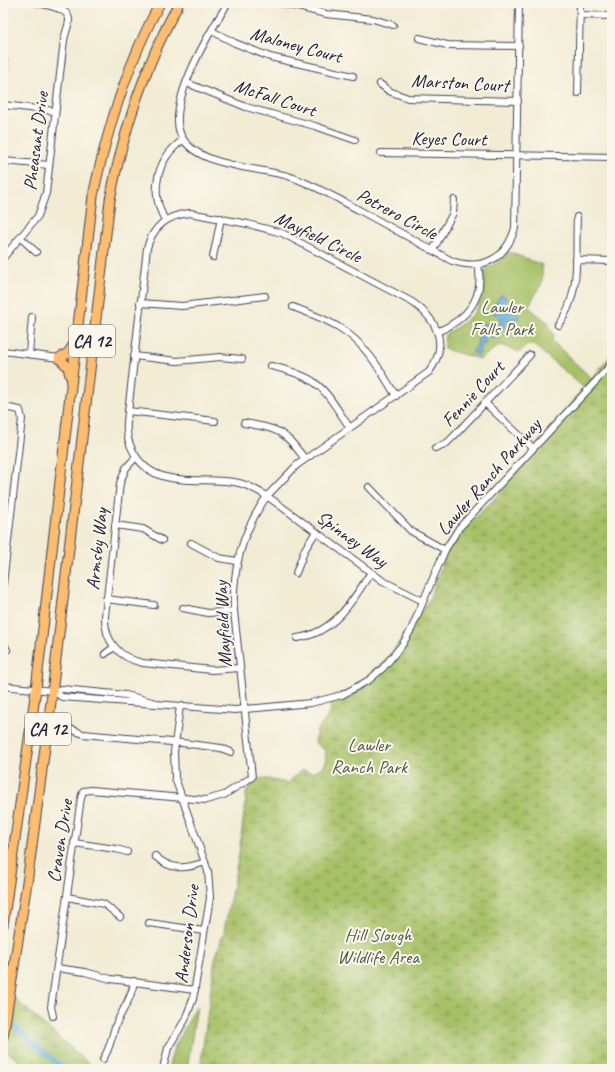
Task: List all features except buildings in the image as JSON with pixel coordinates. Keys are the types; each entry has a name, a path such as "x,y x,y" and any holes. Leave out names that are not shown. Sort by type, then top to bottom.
{"highway":[{"name":"CA 12","path":"3,925 36,689 88,226 103,148 130,67 160,3"},
{"name":"CA 12","path":"3,1035 53,691 110,200 120,151 135,101 159,42 179,3"},
{"path":"71,379 68,367 59,358 68,353 75,341"}],"street":[{"name":"Pheasant Drive","path":"3,258 22,238 38,216 43,205 64,40 69,20 68,16 60,9 38,3"},
{"name":"Potrero Circle","path":"228,3 212,31 187,83 179,104 177,122 183,140 201,156 288,176 310,185 460,264 478,265"},
{"path":"282,3 326,14 373,19 394,25"},
{"path":"437,332 456,323 471,308 478,290 480,279 478,265 500,254 508,246 515,228 519,3"},
{"path":"578,93 580,3"},
{"path":"580,15 612,16"},
{"name":"Maloney Court","path":"212,31 235,43 270,57 353,76"},
{"path":"419,38 447,45 519,46"},
{"path":"3,56 5,72 3,95"},
{"name":"McFall Court","path":"187,83 246,107 315,126 355,140"},
{"name":"Marston Court","path":"380,84 389,91 408,98 518,101"},
{"path":"3,105 55,111"},
{"path":"183,140 171,150 165,158 158,176 158,205 165,220 148,241 128,411 127,436 136,457 149,470 163,477 180,480 239,483 267,496"},
{"name":"Keyes Court","path":"380,152 612,157"},
{"path":"3,161 49,165"},
{"path":"433,250 453,214 454,200"},
{"name":"Mayfield Circle","path":"165,220 181,214 190,213 271,229 307,245 412,302 430,316 437,332 439,349 434,365 422,378 305,459 285,476 267,496"},
{"path":"558,325 570,308 573,298 576,260 576,217"},
{"path":"213,256 221,218"},
{"path":"22,238 36,252"},
{"path":"576,260 612,261"},
{"path":"140,303 182,306 265,296"},
{"path":"293,307 332,323 352,336 368,353 396,396"},
{"path":"29,354 32,317"},
{"path":"3,352 59,358"},
{"name":"Fennie Court","path":"435,448 447,443 530,355"},
{"path":"134,356 177,362 220,357 242,358"},
{"name":"Lawler Ranch Parkway","path":"3,686 53,691 62,689 126,695 156,703 220,710 244,710 327,700 342,695 360,686 383,668 402,645 423,601 444,550 458,528 612,364"},
{"path":"271,366 299,373 315,381 331,399 350,428"},
{"path":"485,403 533,448"},
{"path":"3,407 20,410 22,419 3,584"},
{"path":"128,411 215,421"},
{"path":"244,423 266,426 284,433 305,459"},
{"name":"Armsby Way","path":"114,647 105,624 106,599 121,478 126,468 136,457"},
{"path":"369,488 411,530 444,550"},
{"name":"Spinney Way","path":"267,496 371,572 396,588 423,601"},
{"name":"Mayfield Way","path":"181,798 216,799 239,787 252,777 234,611 234,585 237,561 248,529 267,496"},
{"path":"115,525 143,529 162,540"},
{"path":"296,573 305,549 316,532"},
{"path":"191,543 214,556 237,561"},
{"path":"297,638 315,634 333,623 371,572"},
{"path":"106,599 154,604"},
{"path":"183,608 208,613 234,611"},
{"path":"3,642 7,650"},
{"path":"105,654 114,647 127,658 143,663 212,670 240,668"},
{"name":"Anderson Drive","path":"163,1069 168,1048 190,1008 210,891 205,862 175,778 173,764 180,706"},
{"path":"72,729 83,734 175,742 221,748 231,752"},
{"name":"Craven Drive","path":"53,1016 51,1007 74,843 83,791 91,790 181,798"},
{"path":"74,843 127,852"},
{"path":"155,856 163,864 170,867 189,866 205,862"},
{"path":"67,897 95,901 104,904 120,917"},
{"path":"149,923 204,931"},
{"path":"57,968 194,990"},
{"path":"103,1059 109,1050 116,1026 131,996 134,981"}],"green space":[{"name":"Lawler Falls Park","path":"509,252 542,265 542,283 528,307 549,323 549,328 554,334 552,341 591,378 583,387 535,346 526,346 520,352 500,345 480,359 444,349 445,335 470,317 482,298 485,270 501,260"},
{"name":"Hill Slough Wildlife Area","path":"612,354 612,1069 200,1069 215,959 224,931 239,854 247,789 262,778 288,783 301,770 313,773 325,765 326,751 315,743 317,730 330,714 332,696 356,690 389,656 429,600 450,543 495,498 555,422"},
{"path":"3,986 22,1005 95,1069 29,1069 3,1048"},
{"path":"197,1005 187,1069 168,1069 174,1048"}],"water":[{"path":"503,294 506,297 504,308 506,311 516,312 520,316 519,318 506,321 503,330 499,332 495,338 487,336 484,337 486,343 479,349 481,351 478,356 472,352 477,346 480,326 485,323 493,327 500,324 501,319 491,311 500,296"}],"waterway":[{"path":"5,1018 64,1069"}],"park label":[{"name":"Lawler Ranch Park","path":"369,756"}]}
